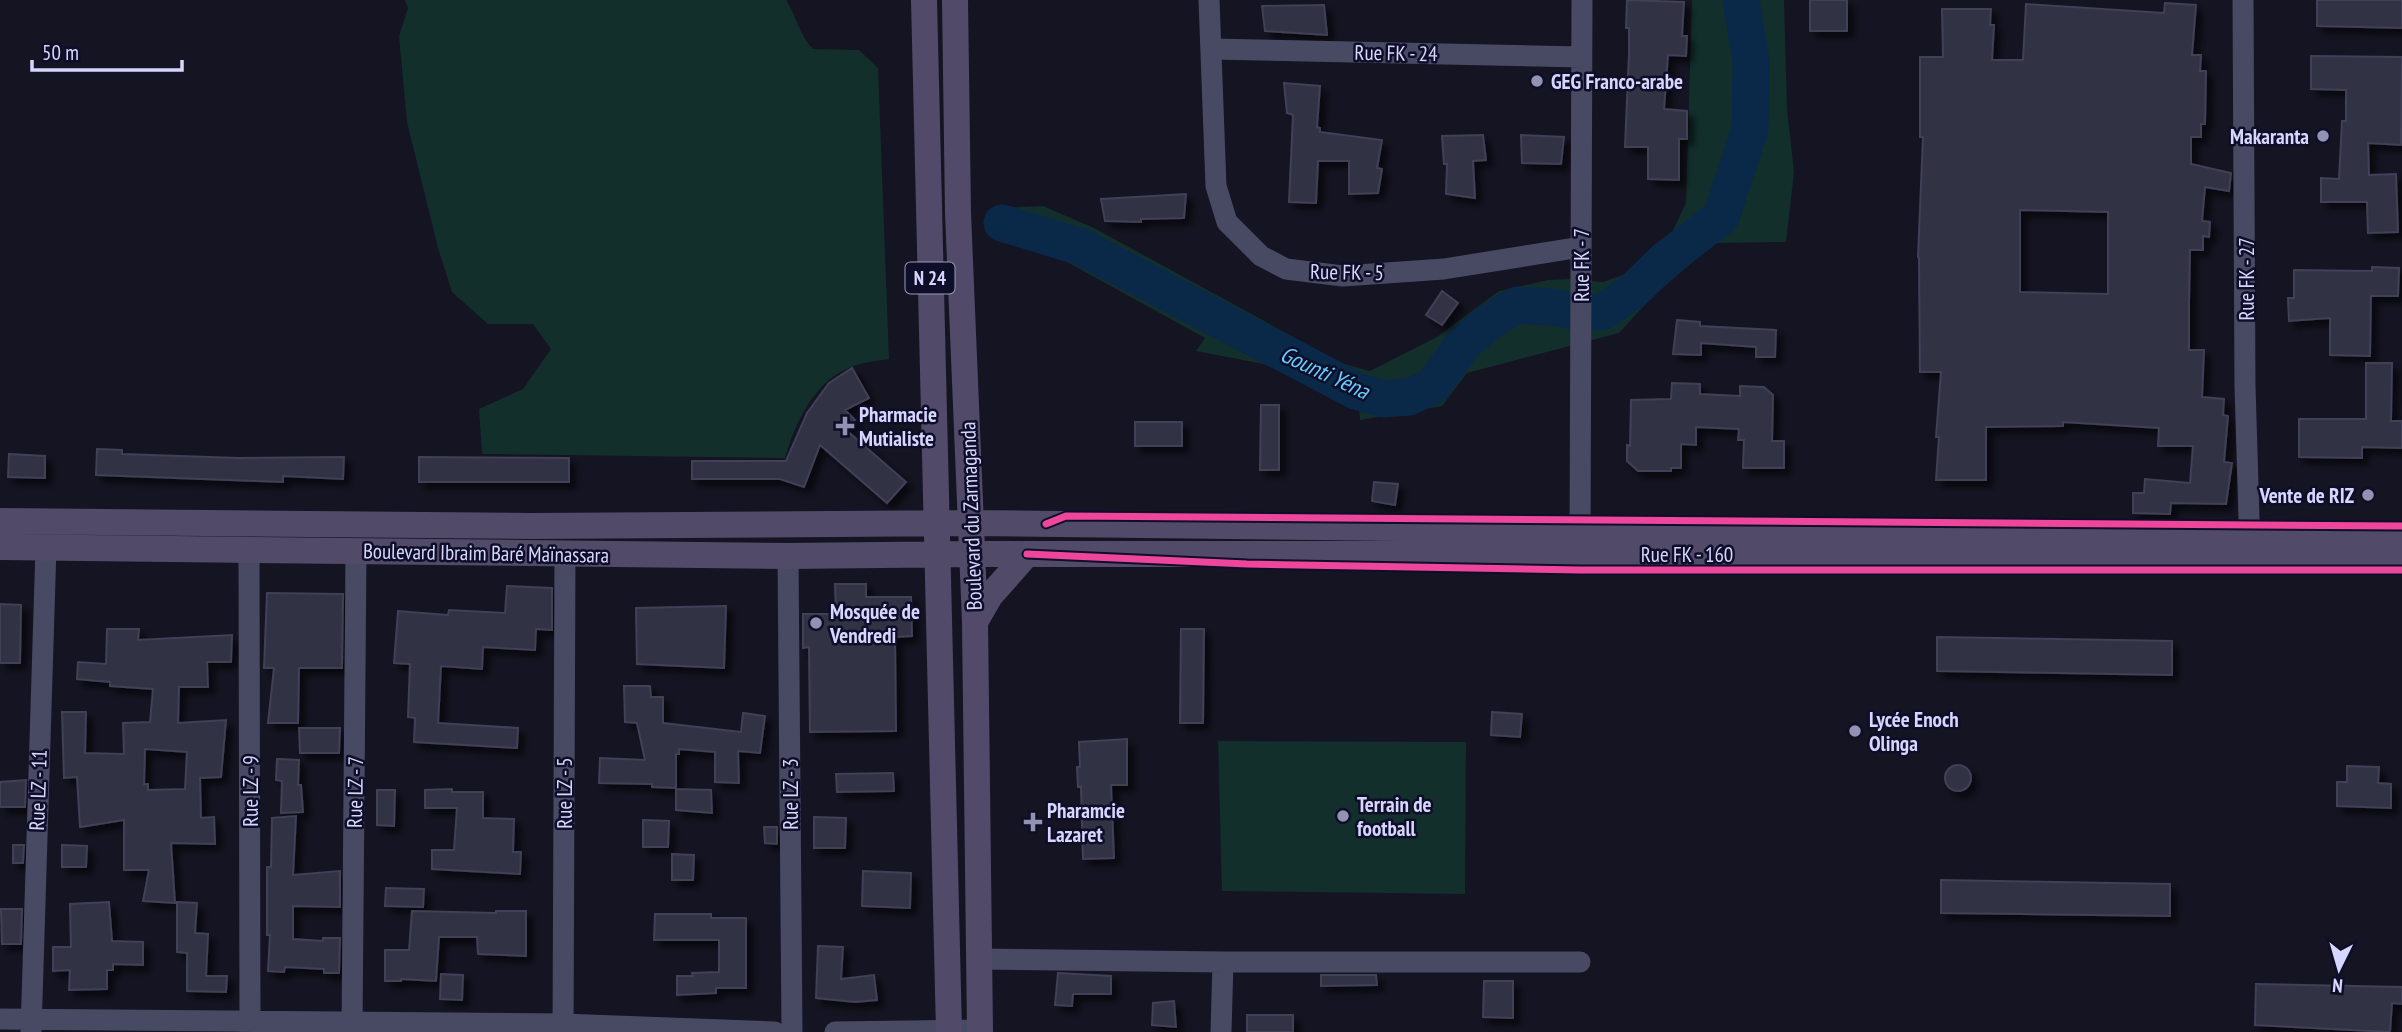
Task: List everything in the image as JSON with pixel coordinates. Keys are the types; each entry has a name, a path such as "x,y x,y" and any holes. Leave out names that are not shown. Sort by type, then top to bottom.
{"main road":[{"name":"Boulevard du Zarmaganda","path":"924,0 949,1031"},
{"name":"Boulevard du Zarmaganda","path":"954,0 958,214 975,622 980,1031"},
{"path":"970,481 994,508 1046,524"},
{"name":"Boulevard Ibraim Baré Maïnassara","path":"0,521 532,526 971,523"},
{"name":"Rue FK - 160","path":"971,523 1580,542"},
{"name":"Rue FK - 160","path":"2250,548 2402,537"},
{"name":"Rue FK - 160","path":"973,554 1580,542 1898,543 2250,548 2402,560"},
{"name":"Boulevard Ibraim Baré Maïnassara","path":"0,547 789,556 973,554"},
{"path":"975,622 990,596 1027,554"}],"street":[{"name":"Rue FK - 5","path":"1209,0 1216,186 1227,222 1261,256 1286,269 1343,276 1444,269 1581,247"},
{"name":"Rue FK - 7","path":"1580,542 1581,0"},
{"name":"Rue FK - 27","path":"2243,0 2245,386 2250,548"},
{"name":"Rue FK - 24","path":"1211,49 1581,57"},
{"name":"Rue LZ - 11","path":"30,1026 46,547"},
{"name":"Rue LZ - 9","path":"249,549 250,1027"},
{"name":"Rue LZ - 7","path":"352,1027 356,551"},
{"name":"Rue LZ - 5","path":"563,1028 565,554"},
{"name":"Rue LZ - 3","path":"789,556 792,1032"},
{"path":"980,959 1580,962"},
{"path":"1221,1032 1223,962"},
{"path":"0,1019 30,1026 563,1028 775,1032"},
{"path":"835,1032 980,1031"}],"green space":[{"path":"405,0 786,0 804,38 813,49 859,50 878,68 889,359 856,365 838,373 827,382 808,404 794,431 785,458 482,454 479,409 523,389 551,349 533,324 488,324 452,292 438,248 407,122 399,36 408,8"},
{"path":"1692,0 1784,0 1787,109 1794,172 1786,242 1715,243 1653,296 1619,333 1467,373 1442,406 1360,420 1357,382 1196,351 1205,338 1029,241 1002,223 1000,208 1043,206 1094,228 1341,363 1370,371 1437,337 1499,291 1548,280 1603,282 1631,272 1664,249 1686,203"},
{"name":"Terrain de football","path":"1218,741 1466,742 1465,894 1222,891"}],"building":[{"path":"1627,0 1684,2 1682,36 1687,36 1686,56 1668,55 1664,109 1687,111 1687,139 1679,139 1679,180 1648,179 1648,147 1625,147 1629,53"},
{"path":"1810,0 1847,0 1847,31 1810,31"},
{"path":"2317,0 2402,0 2402,28 2317,26"},
{"path":"2165,3 2196,5 2192,55 2201,55 2200,71 2206,71 2205,124 2201,124 2201,137 2191,137 2191,164 2231,173 2229,191 2205,187 2202,221 2210,222 2209,237 2203,236 2203,250 2190,250 2189,301 2189,350 2204,350 2202,397 2224,399 2223,415 2228,416 2224,462 2232,463 2226,504 2171,503 2170,514 2133,513 2133,493 2144,493 2145,479 2190,483 2193,446 2158,446 2159,428 2063,422 2063,426 1986,427 1986,480 1936,480 1941,372 1920,372 1918,257 1923,137 1920,137 1920,57 1943,57 1942,9 1991,9 1990,25 1994,25 1992,60 2023,60 2026,4 2164,13","holes":["2020,210 2108,212 2108,294 2020,292"]},
{"path":"1324,5 1327,35 1265,31 1262,6"},
{"path":"2311,56 2402,57 2401,145 2368,143 2369,175 2396,174 2398,232 2368,233 2367,202 2321,202 2321,178 2339,179 2342,121 2346,121 2346,90 2311,89"},
{"path":"1284,83 1320,86 1317,127 1320,132 1382,140 1377,168 1382,169 1378,193 1349,194 1349,161 1318,161 1316,203 1289,202 1293,115 1287,113"},
{"path":"1483,135 1486,160 1473,161 1475,198 1446,194 1447,164 1444,164 1442,136"},
{"path":"1521,135 1564,137 1561,164 1522,163"},
{"path":"1186,194 1184,218 1141,219 1141,222 1105,221 1101,199"},
{"path":"2372,267 2399,268 2398,296 2371,296 2370,356 2330,355 2330,318 2289,321 2288,298 2294,298 2294,270 2372,271"},
{"path":"1442,291 1458,303 1442,325 1426,315"},
{"path":"1677,320 1700,322 1700,326 1776,330 1775,357 1756,357 1756,347 1701,343 1701,355 1673,354"},
{"path":"2366,363 2392,363 2391,421 2402,421 2402,448 2362,447 2362,458 2299,457 2299,419 2366,419"},
{"path":"852,368 869,398 845,410 855,420 845,429 906,482 887,503 820,445 804,487 780,479 692,479 692,461 786,461 807,413 829,383"},
{"path":"1672,383 1700,384 1700,394 1740,396 1740,386 1764,387 1773,395 1772,441 1784,441 1784,468 1743,468 1744,440 1738,440 1739,429 1696,427 1696,445 1681,444 1681,468 1671,468 1671,471 1638,471 1627,461 1631,400 1671,399"},
{"path":"1261,405 1279,405 1279,470 1260,470"},
{"path":"1135,422 1182,422 1182,446 1135,446"},
{"path":"97,449 122,450 122,454 238,458 344,457 343,479 283,476 283,482 96,475"},
{"path":"9,454 45,456 45,478 8,477"},
{"path":"419,457 569,458 569,482 419,482"},
{"path":"1374,482 1398,484 1395,505 1372,501"},
{"path":"835,584 866,584 866,597 911,597 912,636 895,637 896,731 810,732 809,647 803,648 803,614 836,614"},
{"path":"507,586 552,588 552,630 536,629 535,650 483,647 482,669 441,666 438,723 518,728 517,748 414,742 415,718 408,717 410,664 394,663 398,611 448,615 449,610 505,613"},
{"path":"267,593 343,594 342,668 299,668 298,723 268,723 274,668 264,668"},
{"path":"0,604 21,605 20,663 0,663"},
{"path":"726,606 724,668 637,664 636,608"},
{"path":"107,629 139,629 138,640 232,635 231,662 207,662 208,687 179,687 178,723 226,720 221,777 200,778 201,818 214,817 215,844 171,843 175,903 143,901 149,870 124,870 124,820 80,827 77,777 64,778 62,712 86,712 85,753 124,754 123,723 150,722 153,689 110,686 110,682 77,679 78,662 106,664","holes":["145,749 187,752 185,789 148,790 148,784 144,784"]},
{"path":"1181,629 1204,629 1203,723 1180,723"},
{"path":"1937,637 2172,641 2172,675 1937,671"},
{"path":"624,686 650,686 651,697 663,697 663,723 741,732 743,713 765,716 760,753 738,751 739,783 715,782 715,752 679,749 679,754 676,754 676,788 652,787 652,784 599,783 600,758 645,760 637,723 625,722"},
{"path":"1492,712 1522,714 1520,737 1491,735"},
{"path":"299,728 340,728 339,753 300,753"},
{"path":"1127,739 1127,785 1111,785 1114,858 1083,859 1081,787 1078,787 1077,767 1080,767 1079,742"},
{"path":"277,759 299,760 298,785 301,785 303,812 281,813 282,781 276,780"},
{"path":"1958,765 1967,769 1971,778 1967,787 1958,791 1949,787 1945,778 1949,769"},
{"path":"2347,766 2379,767 2378,783 2391,784 2391,808 2337,806 2337,782 2347,782"},
{"path":"893,773 894,791 837,792 836,774"},
{"path":"26,780 25,807 0,807 0,782"},
{"path":"452,789 452,792 483,792 483,818 514,819 513,852 521,852 520,874 432,869 432,850 454,850 457,808 425,808 425,790"},
{"path":"676,789 711,790 712,813 676,810"},
{"path":"377,790 395,790 394,826 377,825"},
{"path":"296,816 293,875 340,871 340,907 293,906 293,939 323,941 323,938 340,938 339,973 324,973 324,969 285,967 284,972 268,971 270,935 267,935 267,867 271,867 272,818"},
{"path":"814,817 846,818 845,848 814,848"},
{"path":"643,820 669,821 668,847 643,847"},
{"path":"764,827 777,827 777,844 765,843"},
{"path":"13,845 24,845 23,863 13,863"},
{"path":"62,845 87,846 86,867 62,867"},
{"path":"672,854 694,855 693,880 672,880"},
{"path":"863,871 911,873 910,908 862,906"},
{"path":"1941,880 2170,884 2170,916 1941,913"},
{"path":"386,888 424,889 423,907 385,906"},
{"path":"109,902 112,941 143,942 143,965 113,964 113,970 107,970 107,989 69,990 70,970 53,971 53,947 71,947 70,904"},
{"path":"177,902 197,903 195,933 208,934 206,976 227,976 226,992 187,991 187,953 177,952"},
{"path":"1,909 22,909 21,944 2,944"},
{"path":"412,911 526,911 526,956 478,954 477,937 439,937 436,981 385,981 385,950 409,950"},
{"path":"655,914 711,914 711,918 746,918 746,988 716,988 716,993 677,995 677,976 719,972 719,940 654,940"},
{"path":"818,946 843,947 841,979 874,975 877,1000 855,1002 816,998"},
{"path":"1058,973 1111,976 1111,994 1073,994 1072,1006 1055,1005"},
{"path":"441,974 463,975 462,1000 440,999"},
{"path":"1321,975 1376,975 1377,985 1321,986"},
{"path":"1484,981 1513,981 1513,1018 1483,1017"},
{"path":"2256,984 2402,987 2402,1004 2392,1003 2390,1032 2255,1025"},
{"path":"1174,1001 1176,1027 1152,1025 1153,1003"},
{"path":"1247,1015 1293,1015 1293,1032 1247,1032"}],"waterway":[{"name":"Gounti Yéna","path":"1002,223 1081,247 1356,391 1384,399 1409,397 1433,386 1464,343 1492,320 1517,305 1553,307 1581,313 1602,312 1633,291 1665,260 1721,217 1750,129 1751,61 1741,0"}],"cycle path":[{"path":"1046,524 1066,516 2402,526"},
{"path":"1027,554 1247,564 1580,570 2402,570"}],"place":[{"name":"GEG Franco-arabe","path":"1537,81"},
{"name":"Makaranta","path":"2323,136"},
{"name":"Pharmacie Mutialiste","path":"845,426"},
{"name":"Vente de RIZ","path":"2368,495"},
{"name":"Mosquée de Vendredi","path":"816,623"},
{"name":"Lycée Enoch Olinga","path":"1855,731"},
{"name":"Terrain de football","path":"1343,816"},
{"name":"Pharamcie Lazaret","path":"1033,822"}]}
